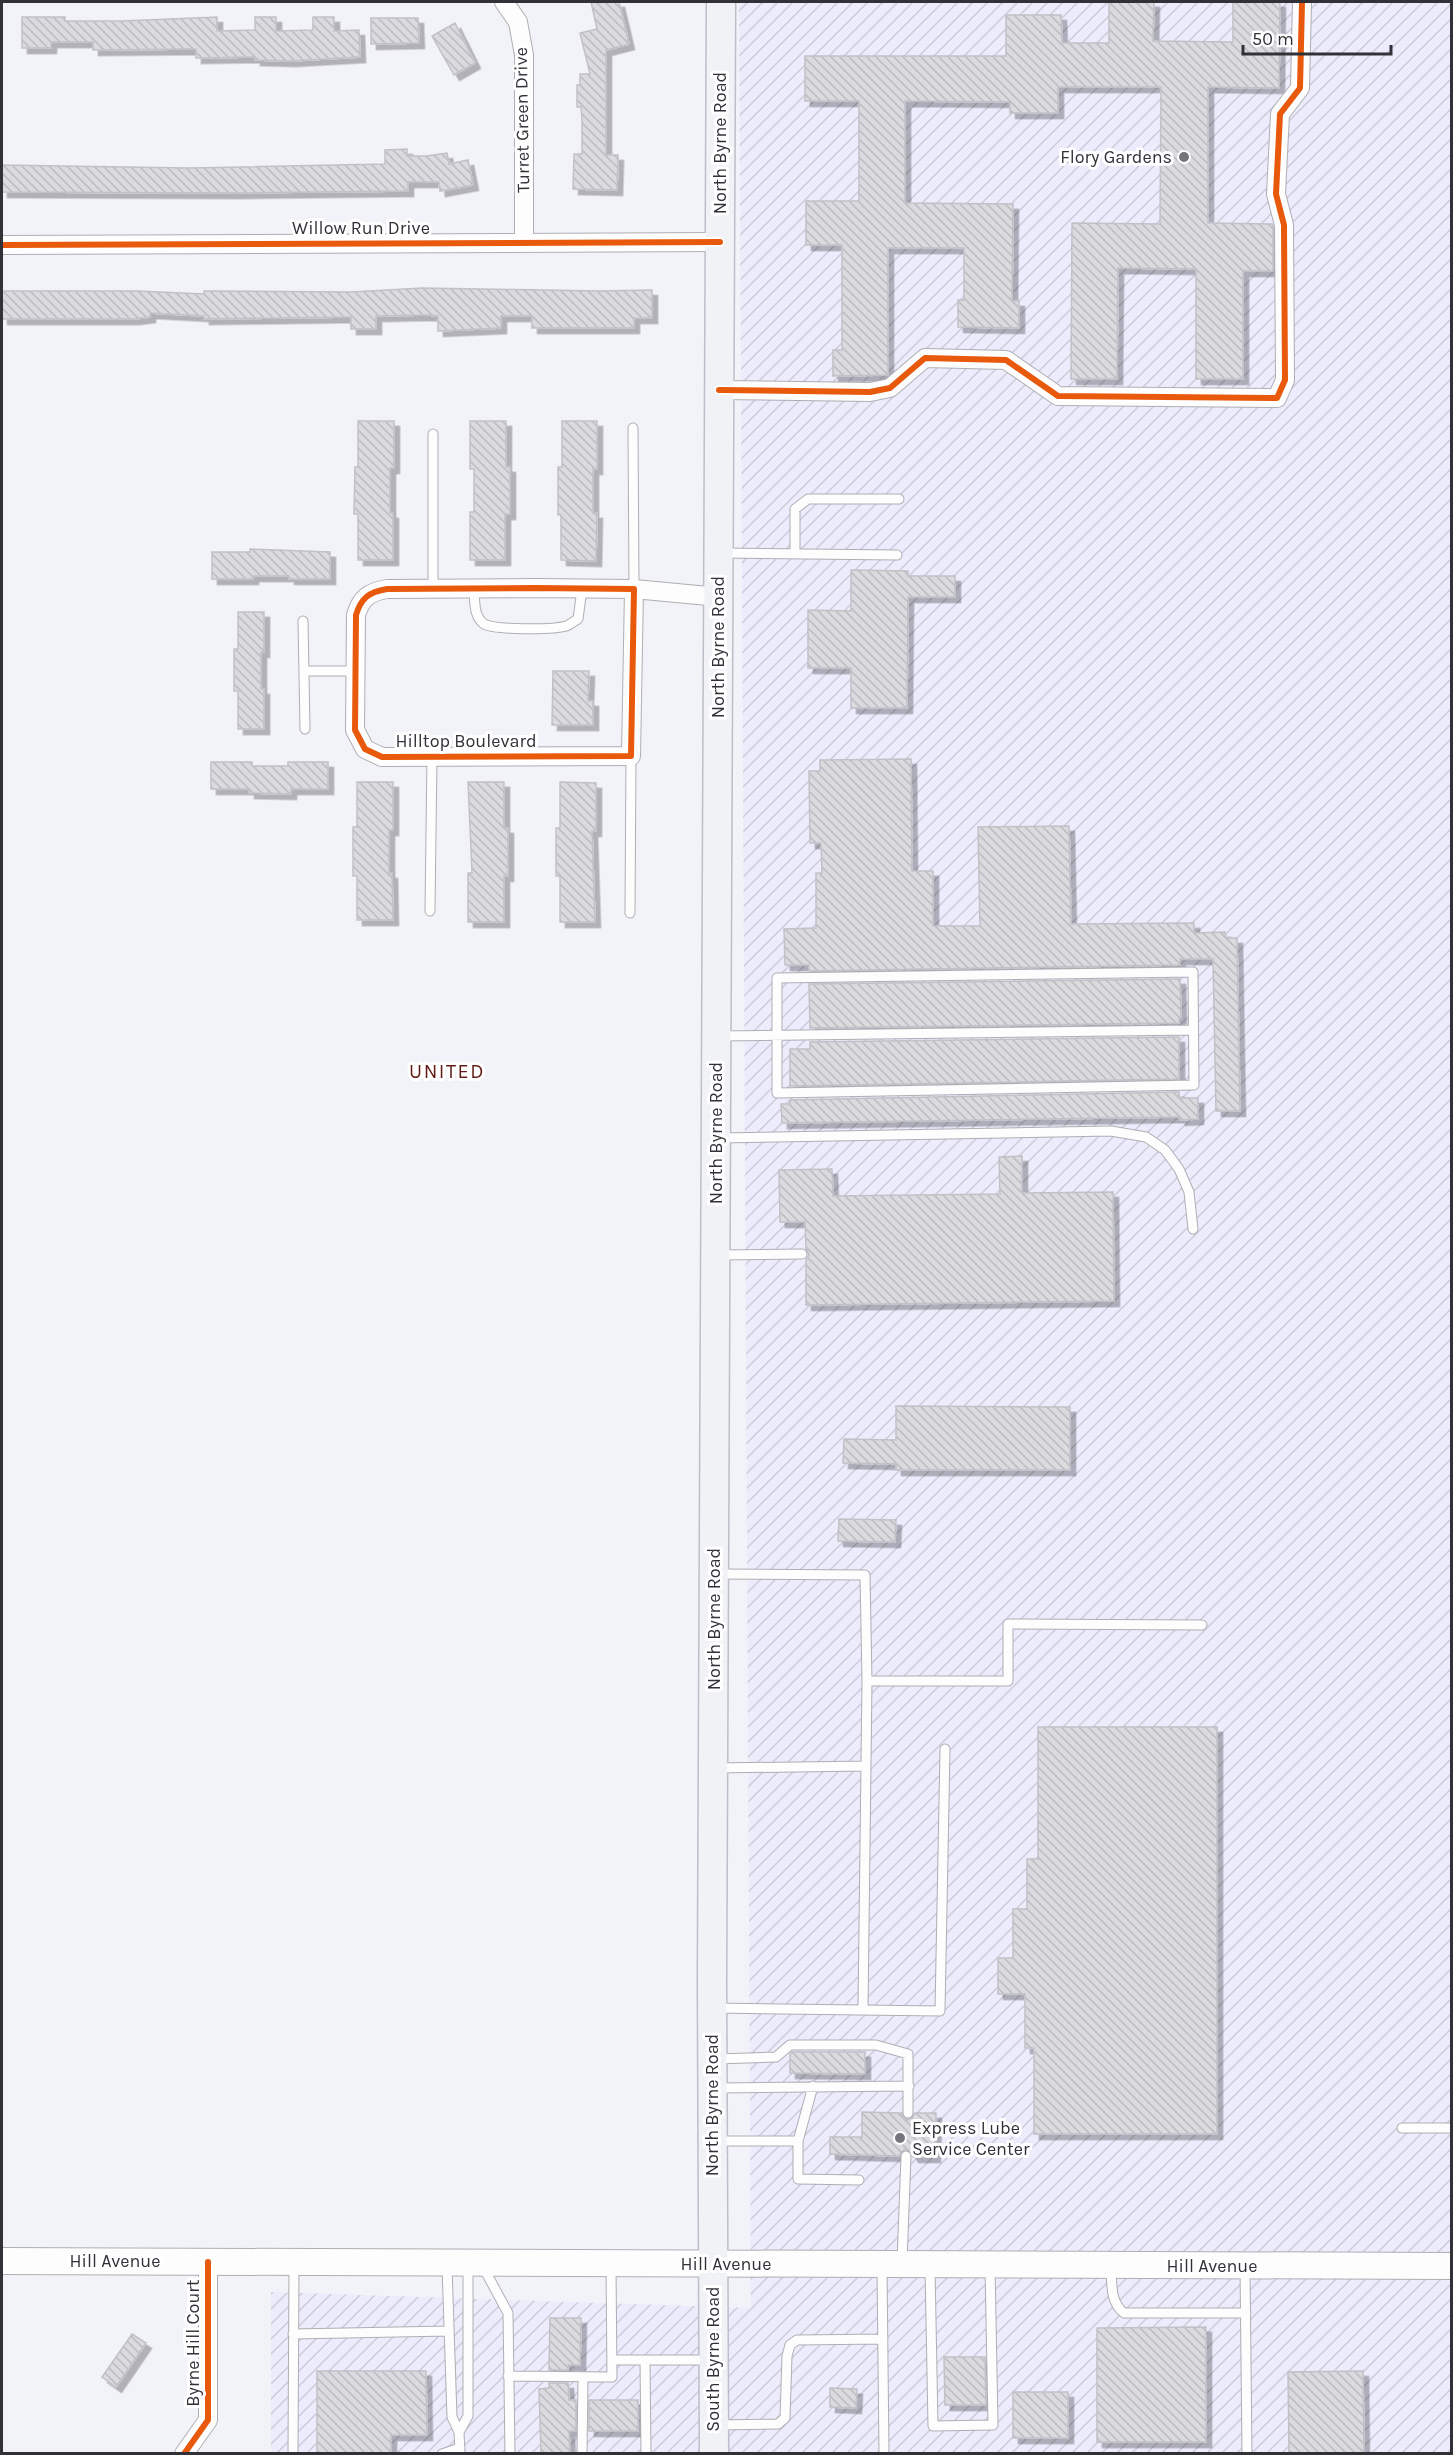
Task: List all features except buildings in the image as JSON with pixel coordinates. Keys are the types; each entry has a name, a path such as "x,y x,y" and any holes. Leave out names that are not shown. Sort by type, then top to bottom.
{"main road":[{"name":"North Byrne Road","path":"712,2265 721,2"},
{"name":"Hill Avenue","path":"2,2260 712,2265 1452,2266"},
{"name":"South Byrne Road","path":"712,2265 714,2454"}],"street":[{"name":"Turret Green Drive","path":"504,2 518,22 524,55 524,242"},
{"path":"719,390 870,392 890,388 925,358 1006,360 1058,396 1277,398 1285,380 1284,225 1276,194 1280,114 1300,88 1302,2"},
{"name":"Willow Run Drive","path":"2,245 720,243"},
{"name":"Hilltop Boulevard","path":"631,756 382,757 365,749 355,730 356,615 359,602 372,592 387,589 634,589 719,597"},
{"path":"631,756 634,589"},
{"name":"Byrne Hill Court","path":"184,2454 208,2420 208,2262"}],"lane":[{"path":"633,428 634,589"},
{"path":"433,589 434,434"},
{"path":"795,554 795,508 808,499 899,499"},
{"path":"719,553 897,555"},
{"path":"474,588 475,612 484,624 501,628 566,626 578,619 582,589"},
{"path":"303,621 305,729"},
{"path":"304,671 356,671"},
{"path":"630,913 631,756"},
{"path":"430,911 432,757"},
{"path":"1193,972 1193,1030 1194,1085 777,1093 777,978 1193,972"},
{"path":"717,1036 1193,1030"},
{"path":"716,1138 1111,1131 1146,1137 1165,1150 1179,1169 1189,1192 1193,1229"},
{"path":"715,1256 802,1254"},
{"path":"714,1574 865,1575 867,1681 863,2010"},
{"path":"867,1681 1008,1681 1008,1624 1202,1625"},
{"path":"712,2008 940,2011 945,1749"},
{"path":"713,1768 866,1766"},
{"path":"713,2059 776,2057 790,2045 876,2045 908,2054 908,2113"},
{"path":"813,2086 798,2141 798,2180 859,2180"},
{"path":"713,2088 909,2086"},
{"path":"1402,2128 1452,2128"},
{"path":"712,2141 798,2141"},
{"path":"884,2454 883,2339 906,2156"},
{"path":"293,2454 294,2262"},
{"path":"442,2454 460,2451 459,2432 452,2417 449,2331 465,2263"},
{"path":"465,2263 508,2313 510,2454"},
{"path":"459,2432 468,2416 465,2263"},
{"path":"508,2376 612,2377 611,2264"},
{"path":"930,2265 933,2426 993,2425 990,2265"},
{"path":"1111,2265 1113,2296 1116,2307 1124,2313 1246,2313"},
{"path":"1245,2266 1247,2454"},
{"path":"293,2334 449,2331"},
{"path":"713,2426 778,2424 785,2418 787,2355 790,2345 797,2340 883,2339"},
{"path":"612,2360 713,2360"},
{"path":"645,2360 646,2454"},
{"path":"582,2454 583,2377"}],"shaded area":[{"path":"739,2 1451,2 1451,2453 271,2453 271,2292 751,2308"}],"cycle path":[{"path":"719,390 870,392 890,388 925,358 1006,360 1058,396 1277,398 1285,380 1284,225 1276,194 1280,114 1300,88 1302,2"},
{"path":"2,245 720,242"},
{"path":"535,588 634,589 631,756 382,757 365,749 355,730 356,615 360,604 367,597 387,589 535,588"},
{"path":"184,2454 208,2420 208,2262"}],"place":[{"name":"Flory Gardens","path":"1184,157"},
{"name":"Express Lube Service Center","path":"900,2138"}],"district":[{"name":"UNITED","path":"447,1071"}]}
